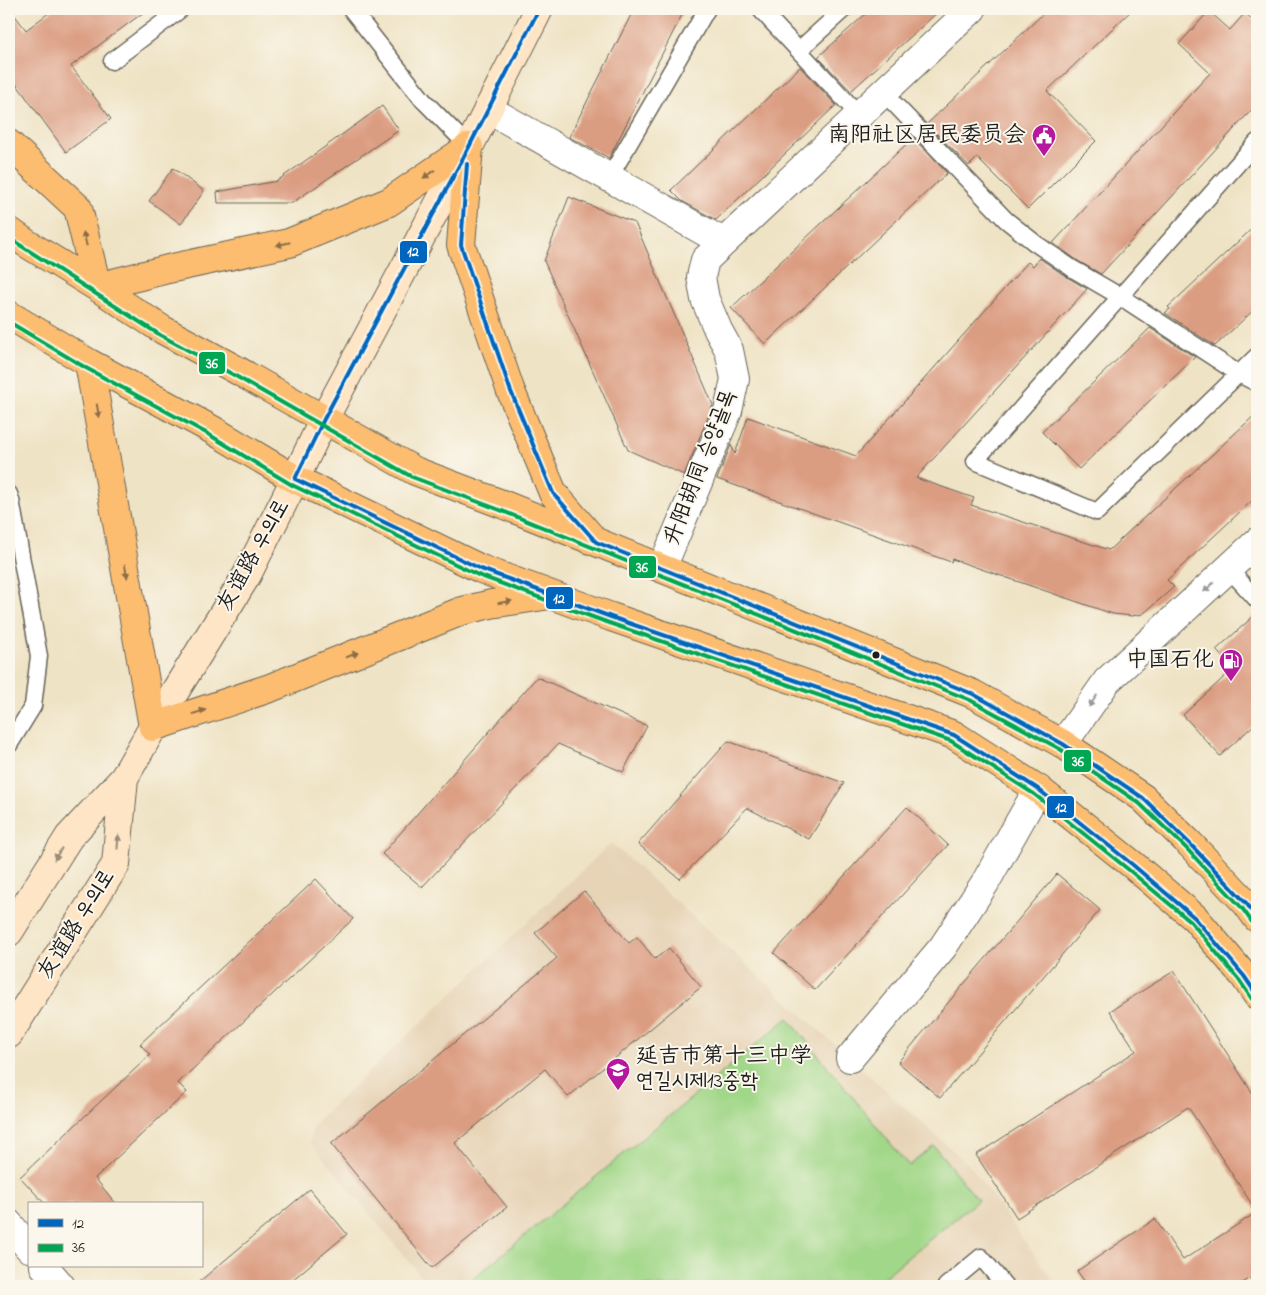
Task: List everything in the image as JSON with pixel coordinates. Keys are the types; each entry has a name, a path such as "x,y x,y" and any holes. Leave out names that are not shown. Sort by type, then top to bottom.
{"main road":[{"name":"友谊路 우의로","path":"9,932 69,837 124,778 153,727 247,575 324,420 539,9"},
{"path":"9,144 78,208 97,286"},
{"path":"97,286 290,243 389,202 468,146"},
{"path":"468,146 462,246 510,389 553,493 596,542"},
{"path":"9,231 163,330 415,471 502,504 973,694 1062,744 1143,798 1215,870 1247,904 1257,918"},
{"path":"9,315 89,363 211,429 295,479 481,569 954,735 1038,789 1134,865 1195,918 1244,976 1257,995"},
{"path":"89,363 153,727 270,688 462,611 491,604 552,595"},
{"name":"友谊路 우의로","path":"9,1034 116,864 124,778"}],"street":[{"name":"升阳胡同 승양골목","path":"662,568 728,411 735,379 729,350 705,299 701,277 705,260 972,9"},
{"path":"488,109 723,242"},
{"path":"1062,744 1107,681 1257,542"},
{"path":"850,1058 943,947 985,883 1038,789"},
{"path":"9,1224 28,1247"},
{"path":"46,1268 61,1286"}],"lane":[{"path":"112,61 182,9"},
{"path":"351,9 423,100 468,146"},
{"path":"609,178 707,9"},
{"path":"760,9 859,115"},
{"path":"799,50 844,9"},
{"path":"883,92 1006,220 1035,243 1239,374 1257,382"},
{"path":"1257,142 975,461 1097,512 1257,356"},
{"path":"9,494 12,500 39,656 33,706 9,745"},
{"path":"1229,569 1257,600"},
{"path":"946,1286 981,1257 1005,1286"}],"shaded area":[{"name":"延吉市第十三中学 연길시제13중학","path":"611,843 972,1168 1057,1286 429,1286 310,1142 313,1125"}],"green space":[{"path":"788,1018 909,1166 934,1146 978,1200 873,1286 465,1285"}],"building":[{"path":"9,9 26,30 54,9 148,9 71,66 111,119 66,152 9,74"},
{"path":"634,9 685,9 609,158 569,137"},
{"path":"871,9 941,9 851,91 818,57"},
{"path":"1048,9 1133,9 1047,91 1096,141 1028,209 977,158 969,166 927,124"},
{"path":"1209,11 1230,30 1245,13 1257,24 1257,104 1101,274 1078,261 1053,243 1210,73 1179,44"},
{"path":"800,67 836,105 716,220 682,201 671,190"},
{"path":"382,106 399,130 292,203 218,203 217,192 277,181"},
{"path":"913,138 947,173 765,344 731,308"},
{"path":"173,168 204,191 181,224 149,201"},
{"path":"569,197 635,223 713,405 684,475 628,450 544,261"},
{"path":"1257,224 1257,307 1215,346 1165,313 1170,309 1168,307"},
{"path":"1039,258 1087,289 916,478 974,498 971,505 1109,550 1257,413 1257,496 1167,580 1174,587 1143,614 1132,616 1113,614 952,559 951,562 717,479 731,445 735,454 748,417 856,456 1028,262 1033,266"},
{"path":"1150,328 1195,357 1079,469 1042,432"},
{"path":"1257,613 1257,722 1220,756 1183,715 1233,669 1216,650"},
{"path":"537,677 647,726 623,772 558,744 422,887 382,854"},
{"path":"728,741 844,783 809,839 747,808 680,879 638,844"},
{"path":"907,807 948,845 815,990 774,953"},
{"path":"1057,874 1100,910 940,1098 898,1062"},
{"path":"316,879 353,919 178,1083 187,1092 95,1178 114,1202 43,1202 20,1177 150,1055 140,1044"},
{"path":"584,891 629,943 637,937 655,959 669,948 701,987 568,1097 545,1069 455,1143 507,1207 432,1268 331,1144 557,958 535,933"},
{"path":"1174,971 1257,1100 1257,1212 1188,1107 1017,1218 976,1155 1136,1051 1110,1011"},
{"path":"310,1189 347,1234 285,1286 194,1286"},
{"path":"1257,1212 1257,1274 1238,1286 1088,1286 1077,1271 1155,1219 1183,1260"}],"transit line":[{"name":"12","path":"539,9 469,147 324,419 295,479 481,569 611,617 954,735 1038,789 1133,865 1195,918 1244,976 1257,995"},
{"name":"12","path":"467,164 461,245 510,389 553,493 596,542 973,694 1063,744 1143,798 1190,844 1247,904 1257,918"},
{"name":"36","path":"9,238 160,335 412,477 500,510 970,700 1060,749 1139,803 1186,848 1242,908 1252,922"},
{"name":"36","path":"9,322 86,368 208,434 292,485 478,575 609,623 951,741 1034,794 1191,922 1239,980 1252,999"}],"place":[{"name":"南阳社区居民委员会","path":"1044,157"},
{"name":"中国石化","path":"1231,682"},
{"name":"延吉市第十三中学 연길시제13중학","path":"618,1091"}]}
